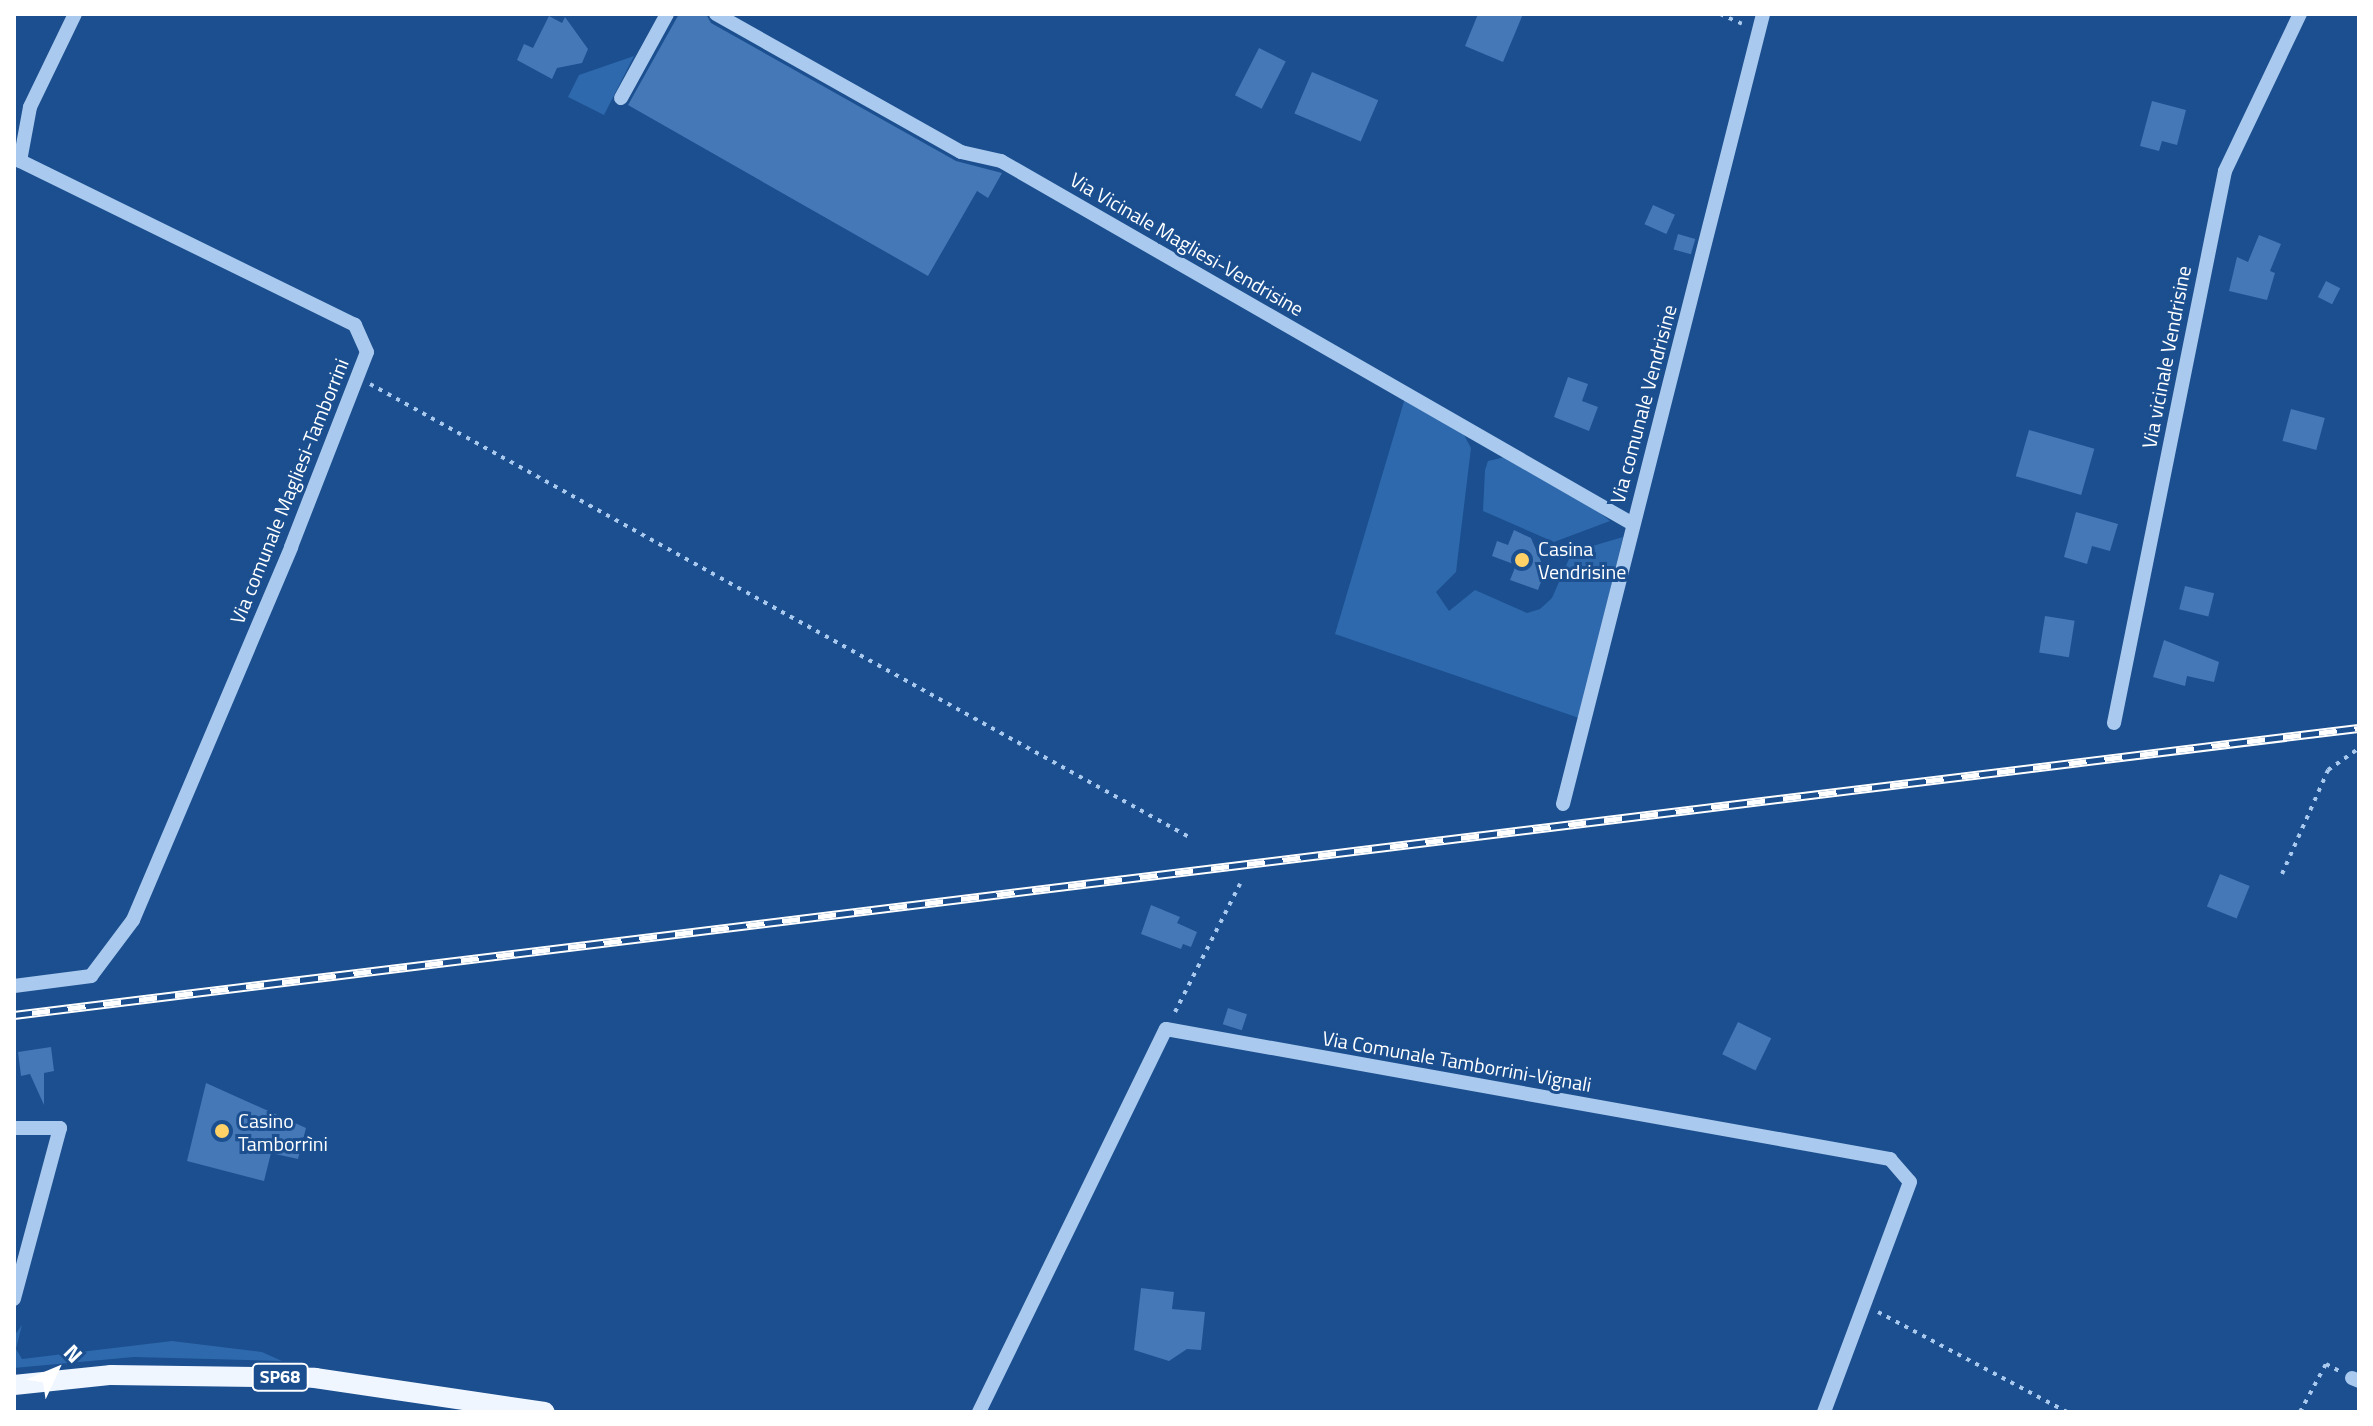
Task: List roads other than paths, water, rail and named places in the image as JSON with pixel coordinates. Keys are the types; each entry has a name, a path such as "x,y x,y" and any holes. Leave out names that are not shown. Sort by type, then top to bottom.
{"main road":[{"name":"SP68","path":"14,1385 111,1375 315,1378 531,1411"}],"street":[{"name":"Via comunale Magliesi-Tamborrini","path":"14,986 91,976 133,920 367,352 355,325 20,161 30,107 75,14"},
{"path":"621,98 667,14"},
{"name":"Via Vicinale Magliesi-Vendrisine","path":"716,14 961,152 1001,161 1631,523"},
{"name":"Via comunale Vendrisine","path":"1563,804 1631,523 1763,14"},
{"name":"Via vicinale Vendrisine","path":"2114,723 2225,171 2300,14"},
{"name":"Via Comunale Tamborrini-Vignali","path":"979,1412 1166,1029 1890,1159 1910,1182 1867,1307 1824,1412"},
{"path":"14,1128 60,1128 14,1299"}],"railway":[{"path":"14,1015 2359,728"}],"place":[{"name":"Casina Vendrisine","path":"1522,560"},
{"name":"Casino Tamborrìni","path":"222,1131"}]}
